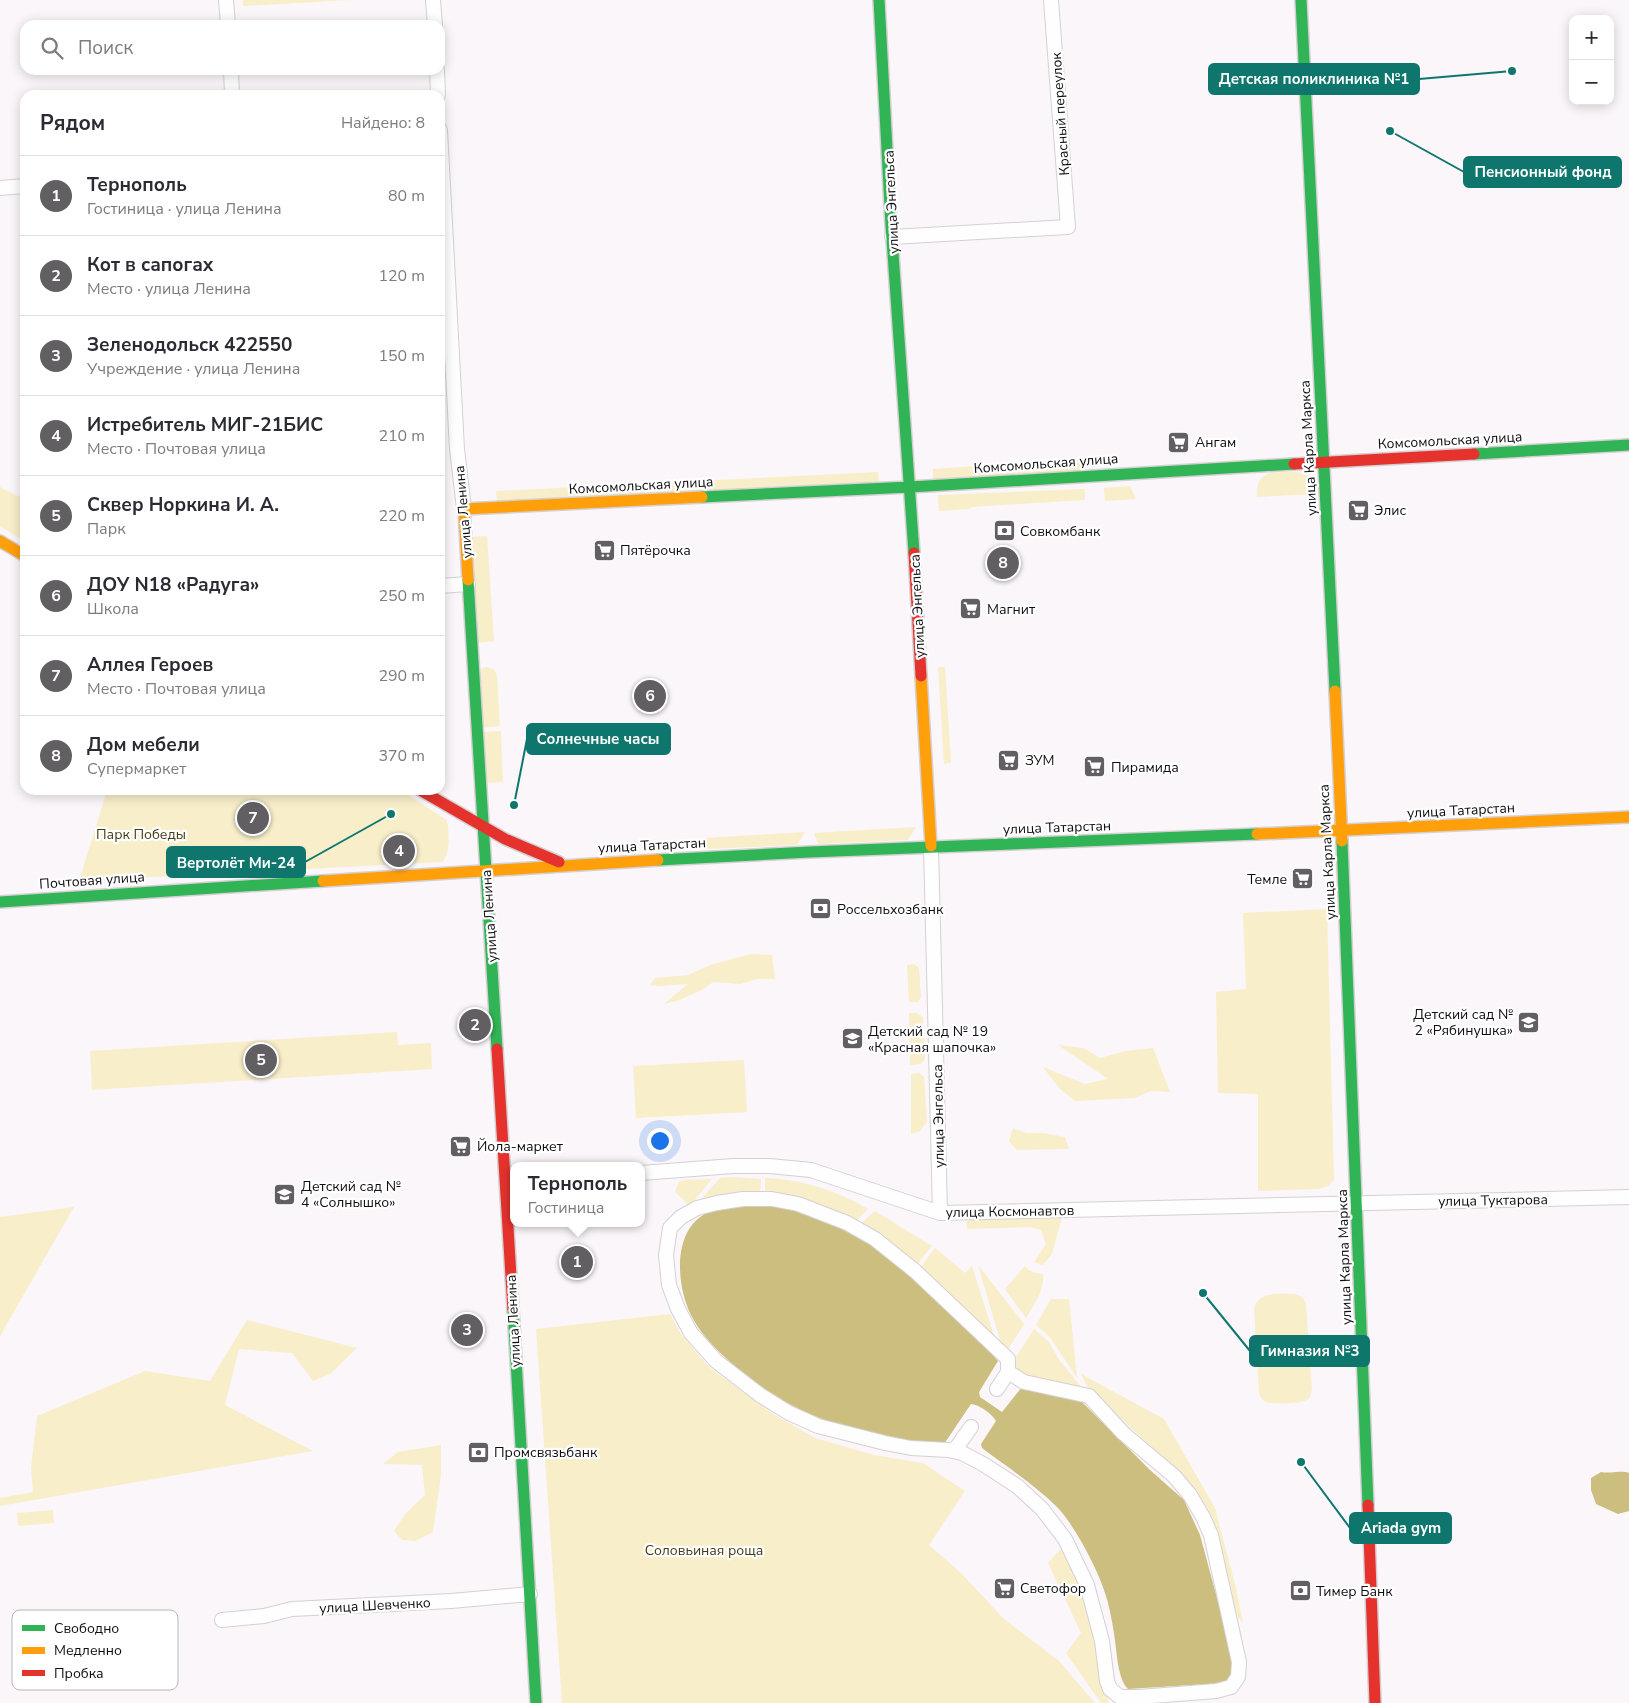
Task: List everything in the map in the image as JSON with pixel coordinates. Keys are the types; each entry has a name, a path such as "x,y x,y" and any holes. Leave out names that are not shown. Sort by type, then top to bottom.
{"street":[{"path":"226,0 228,20"},
{"path":"433,0 435,20"},
{"name":"улица Энгельса","path":"879,0 892,237 910,487 931,846 940,1213"},
{"name":"Красный переулок","path":"892,237 1068,227 1051,0"},
{"name":"улица Карла Маркса","path":"1301,0 1342,830 1376,1703"},
{"path":"231,75 232,90"},
{"path":"437,75 438,90"},
{"path":"0,188 20,186"},
{"name":"улица Ленина","path":"445,228 457,448 464,509 536,1703"},
{"name":"Комсомольская улица","path":"464,509 910,487 1324,461 1629,445"},
{"path":"0,541 20,553"},
{"path":"445,586 468,584"},
{"path":"428,795 482,827 538,855 568,865"},
{"name":"улица Татарстан","path":"486,870 931,846 1629,817"},
{"name":"Почтовая улица","path":"0,902 486,870"},
{"name":"улица Космонавтов","path":"645,1173 755,1166 812,1170 940,1213 1356,1202"},
{"name":"улица Туктарова","path":"1356,1202 1629,1197"},
{"path":"997,1389 1008,1372 1008,1360 915,1271 875,1239 847,1223 798,1204 772,1199 742,1199 697,1208 681,1217 670,1228 666,1255 668,1285 691,1333 716,1361 789,1413 818,1426 911,1448 962,1453 1017,1486 1042,1509 1065,1539 1087,1585 1102,1641 1107,1681 1110,1689 1120,1697 1139,1697 1216,1692 1231,1687 1238,1677 1239,1662 1211,1535 1190,1495 1174,1476 1123,1433 1089,1396 1024,1382 1008,1372"},
{"path":"954,1452 971,1427"},
{"name":"улица Шевченко","path":"222,1620 264,1616 292,1609 530,1594"}],"green space":[{"path":"243,0 350,0 243,6"},
{"path":"1080,459 1081,470 933,480 933,469"},
{"path":"878,472 879,484 497,503 496,491"},
{"path":"1297,472 1306,475 1310,479 1312,494 1257,497 1257,488 1263,477 1274,473"},
{"path":"1130,486 1136,499 1105,501 1104,488"},
{"path":"0,487 17,496 20,495 20,539 0,526"},
{"path":"1085,489 1085,500 971,507 970,509 939,511 938,495"},
{"path":"487,536 494,641 476,643 469,537"},
{"path":"485,667 493,669 497,676 500,726 480,728 481,669"},
{"path":"938,667 945,667 951,763 944,764"},
{"path":"501,731 503,782 484,783 481,732"},
{"name":"Парк Победы","path":"105,795 408,795 447,820 448,848 442,862 79,881"},
{"path":"916,827 908,840 818,844 814,833"},
{"path":"805,832 797,845 707,849 703,838"},
{"path":"1327,909 1334,1180 1328,1186 1319,1189 1258,1191 1258,1094 1218,1093 1216,992 1246,989 1243,913"},
{"path":"751,954 772,955 775,979 757,979 740,984 713,982 702,990 677,1001 664,1004 688,984 650,985 655,978 688,975 710,965"},
{"path":"914,964 919,968 921,997 918,1002 909,1002 907,965"},
{"path":"909,1013 917,1013 923,1017 925,1059 921,1064 910,1065"},
{"path":"397,1032 398,1045 431,1043 432,1069 92,1090 90,1051"},
{"path":"1058,1045 1083,1048 1100,1058 1125,1051 1153,1048 1170,1092 1152,1091 1134,1098 1075,1101 1059,1088 1043,1067 1085,1084 1108,1079"},
{"path":"744,1060 747,1112 636,1118 633,1066"},
{"path":"919,1073 924,1077 927,1122 920,1131 911,1134 911,1074"},
{"path":"1013,1128 1026,1133 1043,1133 1065,1137 1069,1149 1017,1150 1009,1141"},
{"path":"720,1178 761,1179 760,1196 696,1205"},
{"path":"765,1178 819,1187 868,1209 853,1224 765,1197"},
{"path":"712,1179 690,1206 675,1192 679,1182 684,1180"},
{"path":"74,1207 4,1329 0,1337 0,1217"},
{"path":"875,1211 932,1246 915,1267 858,1226"},
{"path":"975,1217 1062,1217 1052,1254 1043,1265 1034,1262 1046,1244 1041,1230 1031,1227 967,1229 966,1222"},
{"path":"935,1248 965,1273 972,1266 997,1345 919,1269"},
{"path":"978,1265 1024,1324 1007,1351 1002,1347"},
{"path":"1025,1266 1032,1272 1043,1274 1038,1297 1026,1318 1005,1289"},
{"path":"1294,1294 1302,1297 1306,1304 1312,1389 1307,1400 1304,1401 1270,1403 1263,1400 1259,1394 1254,1308 1265,1296"},
{"path":"1051,1299 1069,1299 1077,1378 1049,1336 1036,1325"},
{"name":"Соловьиная роща","path":"670,1314 681,1334 709,1367 770,1412 815,1438 874,1455 923,1463 965,1491 929,1545 961,1573 1004,1619 1059,1661 1095,1703 562,1703 536,1329"},
{"path":"247,1320 357,1348 330,1374 313,1381 292,1353 239,1349 225,1405 313,1451 0,1506 0,1498 33,1492 31,1468 37,1416 145,1371 210,1381"},
{"path":"1034,1329 1049,1342 1060,1361 1083,1389 1026,1375 1015,1367 1014,1360"},
{"path":"1081,1374 1164,1419 1215,1508 1243,1623 1237,1616 1222,1550 1208,1509 1187,1479 1091,1394"},
{"path":"441,1445 441,1476 433,1532 415,1541 402,1540 394,1531 406,1513 425,1495 422,1465 383,1464 398,1452"},
{"path":"53,1510 54,1523 18,1526 17,1513"},
{"path":"1063,1546 1084,1586 1109,1703 1101,1703 1066,1653 1081,1633 1048,1563"}],"shaded area":[{"path":"750,1205 780,1207 797,1211 859,1235 887,1254 982,1343 998,1361 979,1392 980,1397 1002,1412 1022,1387 1081,1401 1150,1470 1184,1500 1200,1535 1227,1635 1233,1665 1230,1678 1223,1683 1128,1689 1124,1684 1120,1671 1107,1601 1101,1581 1090,1558 1077,1534 1057,1507 982,1448 981,1444 996,1421 985,1410 971,1404 944,1444 904,1443 842,1426 784,1401 760,1386 716,1349 699,1328 687,1305 680,1275 680,1259 683,1244 688,1231 697,1220 709,1212"},
{"path":"1601,1472 1629,1473 1629,1511 1618,1514 1596,1504 1591,1490 1591,1478"}],"traffic: fast":[{"path":"879,0 891,225 914,553"},
{"path":"1301,0 1335,691"},
{"path":"1474,454 1629,445"},
{"path":"702,497 910,487 1294,464"},
{"path":"468,580 497,1049"},
{"path":"658,860 1257,834"},
{"path":"1342,841 1368,1505"},
{"path":"0,902 323,881"},
{"path":"513,1309 536,1703"}],"traffic: slow":[{"path":"468,580 464,509 702,497"},
{"path":"0,541 20,553"},
{"path":"921,676 931,846"},
{"path":"1335,691 1342,841"},
{"path":"1257,834 1629,817"},
{"path":"323,881 658,860"}],"traffic: jam":[{"path":"1294,464 1474,454"},
{"path":"914,553 921,676"},
{"path":"429,795 505,839 559,862"},
{"path":"497,1049 513,1309"},
{"path":"1368,1505 1375,1703"}],"place":[{"name":"Детская поликлиника №1","path":"1512,71"},
{"name":"Пенсионный фонд","path":"1390,131"},
{"name":"Ангам","path":"1179,442"},
{"name":"Элис","path":"1358,510"},
{"name":"Совкомбанк","path":"1004,531"},
{"name":"Пятёрочка","path":"604,550"},
{"name":"Дом мебели","path":"1003,563"},
{"name":"Магнит","path":"971,609"},
{"name":"ДОУ N18 «Радуга»","path":"650,696"},
{"name":"ЗУМ","path":"1009,760"},
{"name":"Пирамида","path":"1095,767"},
{"name":"Солнечные часы","path":"514,805"},
{"name":"Вертолёт Ми-24","path":"391,814"},
{"name":"Аллея Героев","path":"253,818"},
{"name":"Истребитель МИГ-21БИС","path":"399,851"},
{"name":"Темле","path":"1303,879"},
{"name":"Россельхозбанк","path":"821,909"},
{"name":"Детский сад № 2 «Рябинушка»","path":"1529,1022"},
{"name":"Кот в сапогах","path":"475,1025"},
{"name":"Детский сад № 19 «Красная шапочка»","path":"852,1039"},
{"name":"Сквер Норкина И. А.","path":"261,1060"},
{"name":"Йола-маркет","path":"461,1146"},
{"name":"Детский сад № 4 «Солнышко»","path":"285,1194"},
{"name":"Тернополь","path":"577,1262"},
{"name":"Гимназия №3","path":"1203,1293"},
{"name":"Зеленодольск 422550","path":"467,1330"},
{"name":"Промсвязьбанк","path":"478,1452"},
{"name":"Ariada gym","path":"1301,1462"},
{"name":"Светофор","path":"1004,1588"},
{"name":"Тимер Банк","path":"1300,1591"}]}
